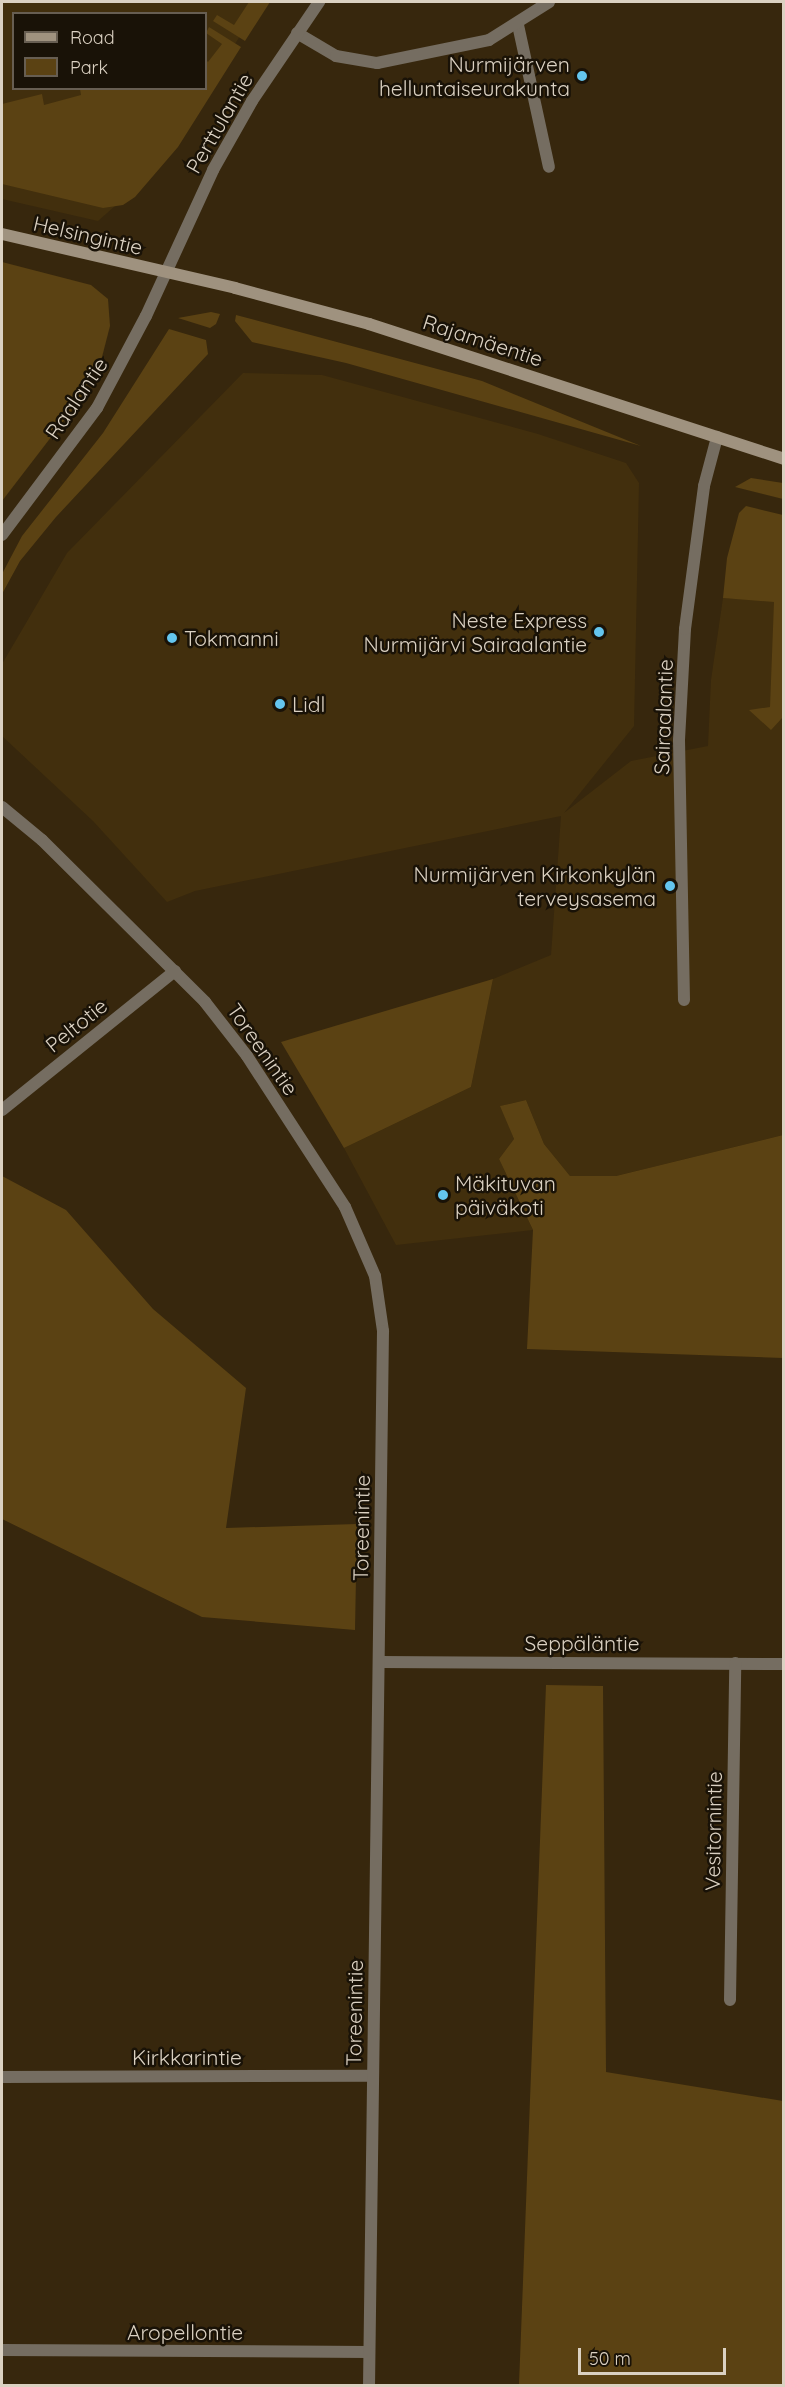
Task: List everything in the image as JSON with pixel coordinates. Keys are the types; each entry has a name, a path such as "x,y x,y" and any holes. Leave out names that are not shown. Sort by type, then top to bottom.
{"main road":[{"name":"Helsingintie","path":"2,234 166,272"},
{"name":"Rajamäentie","path":"166,272 447,347 783,459"}],"street":[{"name":"Perttulantie","path":"166,272 213,170 297,33 319,2"},
{"path":"297,33 336,56 377,63 489,40 518,25 540,4 549,2"},
{"path":"518,25 549,167"},
{"name":"Raalantie","path":"2,535 97,408 123,364 166,272"},
{"name":"Sairaalantie","path":"684,1000 680,740 686,610 704,486 717,437"},
{"name":"Toreenintie","path":"2,807 42,840 175,971 247,1056 345,1207 375,1276 383,1331 380,1662 376,1695 369,2385"},
{"name":"Peltotie","path":"2,1110 175,971"},
{"name":"Seppäläntie","path":"380,1662 783,1664"},
{"name":"Vesitornintie","path":"730,2000 735,1664"},
{"name":"Kirkkarintie","path":"2,2077 372,2076"},
{"name":"Aropellontie","path":"2,2350 369,2352"}],"shaded area":[{"path":"2,2 262,2 207,87 207,12 12,12 12,90 205,90 164,154 131,192 98,221 2,199"},
{"path":"243,373 322,375 538,434 626,463 639,483 634,726 564,813 631,761 708,746 711,680 723,598 778,600 784,700 783,1135 616,1176 570,1176 544,1144 526,1100 501,1106 514,1139 499,1159 533,1230 396,1245 344,1148 471,1087 493,979 551,955 561,816 195,891 167,902 93,821 2,736 2,664 67,553"}],"green space":[{"path":"249,2 270,2 245,41 213,21 217,15 234,25"},
{"path":"209,27 241,47 178,147 135,197 123,205 103,208 2,184 2,104 42,94 44,105 81,95 80,90 207,90 207,61 222,44 207,34"},
{"path":"2,262 91,285 108,299 110,326 102,357 78,402 2,501"},
{"path":"211,312 220,314 216,324 210,328 178,318"},
{"path":"236,315 482,381 641,446 346,363 252,342 235,321"},
{"path":"169,329 206,340 208,354 56,517 20,561 2,594 2,574 22,536 103,433"},
{"path":"751,478 783,483 783,499 735,487"},
{"path":"746,506 783,515 783,717 771,730 749,710 770,707 774,602 723,598 727,558 739,513"},
{"path":"493,979 471,1087 344,1148 281,1042"},
{"path":"526,1100 544,1144 570,1176 616,1176 783,1135 783,1358 527,1349 533,1230 499,1159 514,1139 500,1106"},
{"path":"2,1176 66,1210 153,1309 246,1388 226,1528 357,1524 355,1630 202,1617 2,1519"},
{"path":"546,1685 603,1686 606,2072 783,2101 783,2385 519,2385"}],"place":[{"name":"Nurmijärven helluntaiseurakunta","path":"582,76"},
{"name":"Neste Express Nurmijärvi Sairaalantie","path":"599,632"},
{"name":"Tokmanni","path":"172,638"},
{"name":"Lidl","path":"280,704"},
{"name":"Nurmijärven Kirkonkylän terveysasema","path":"670,886"},
{"name":"Mäkituvan päiväkoti","path":"443,1195"}]}
